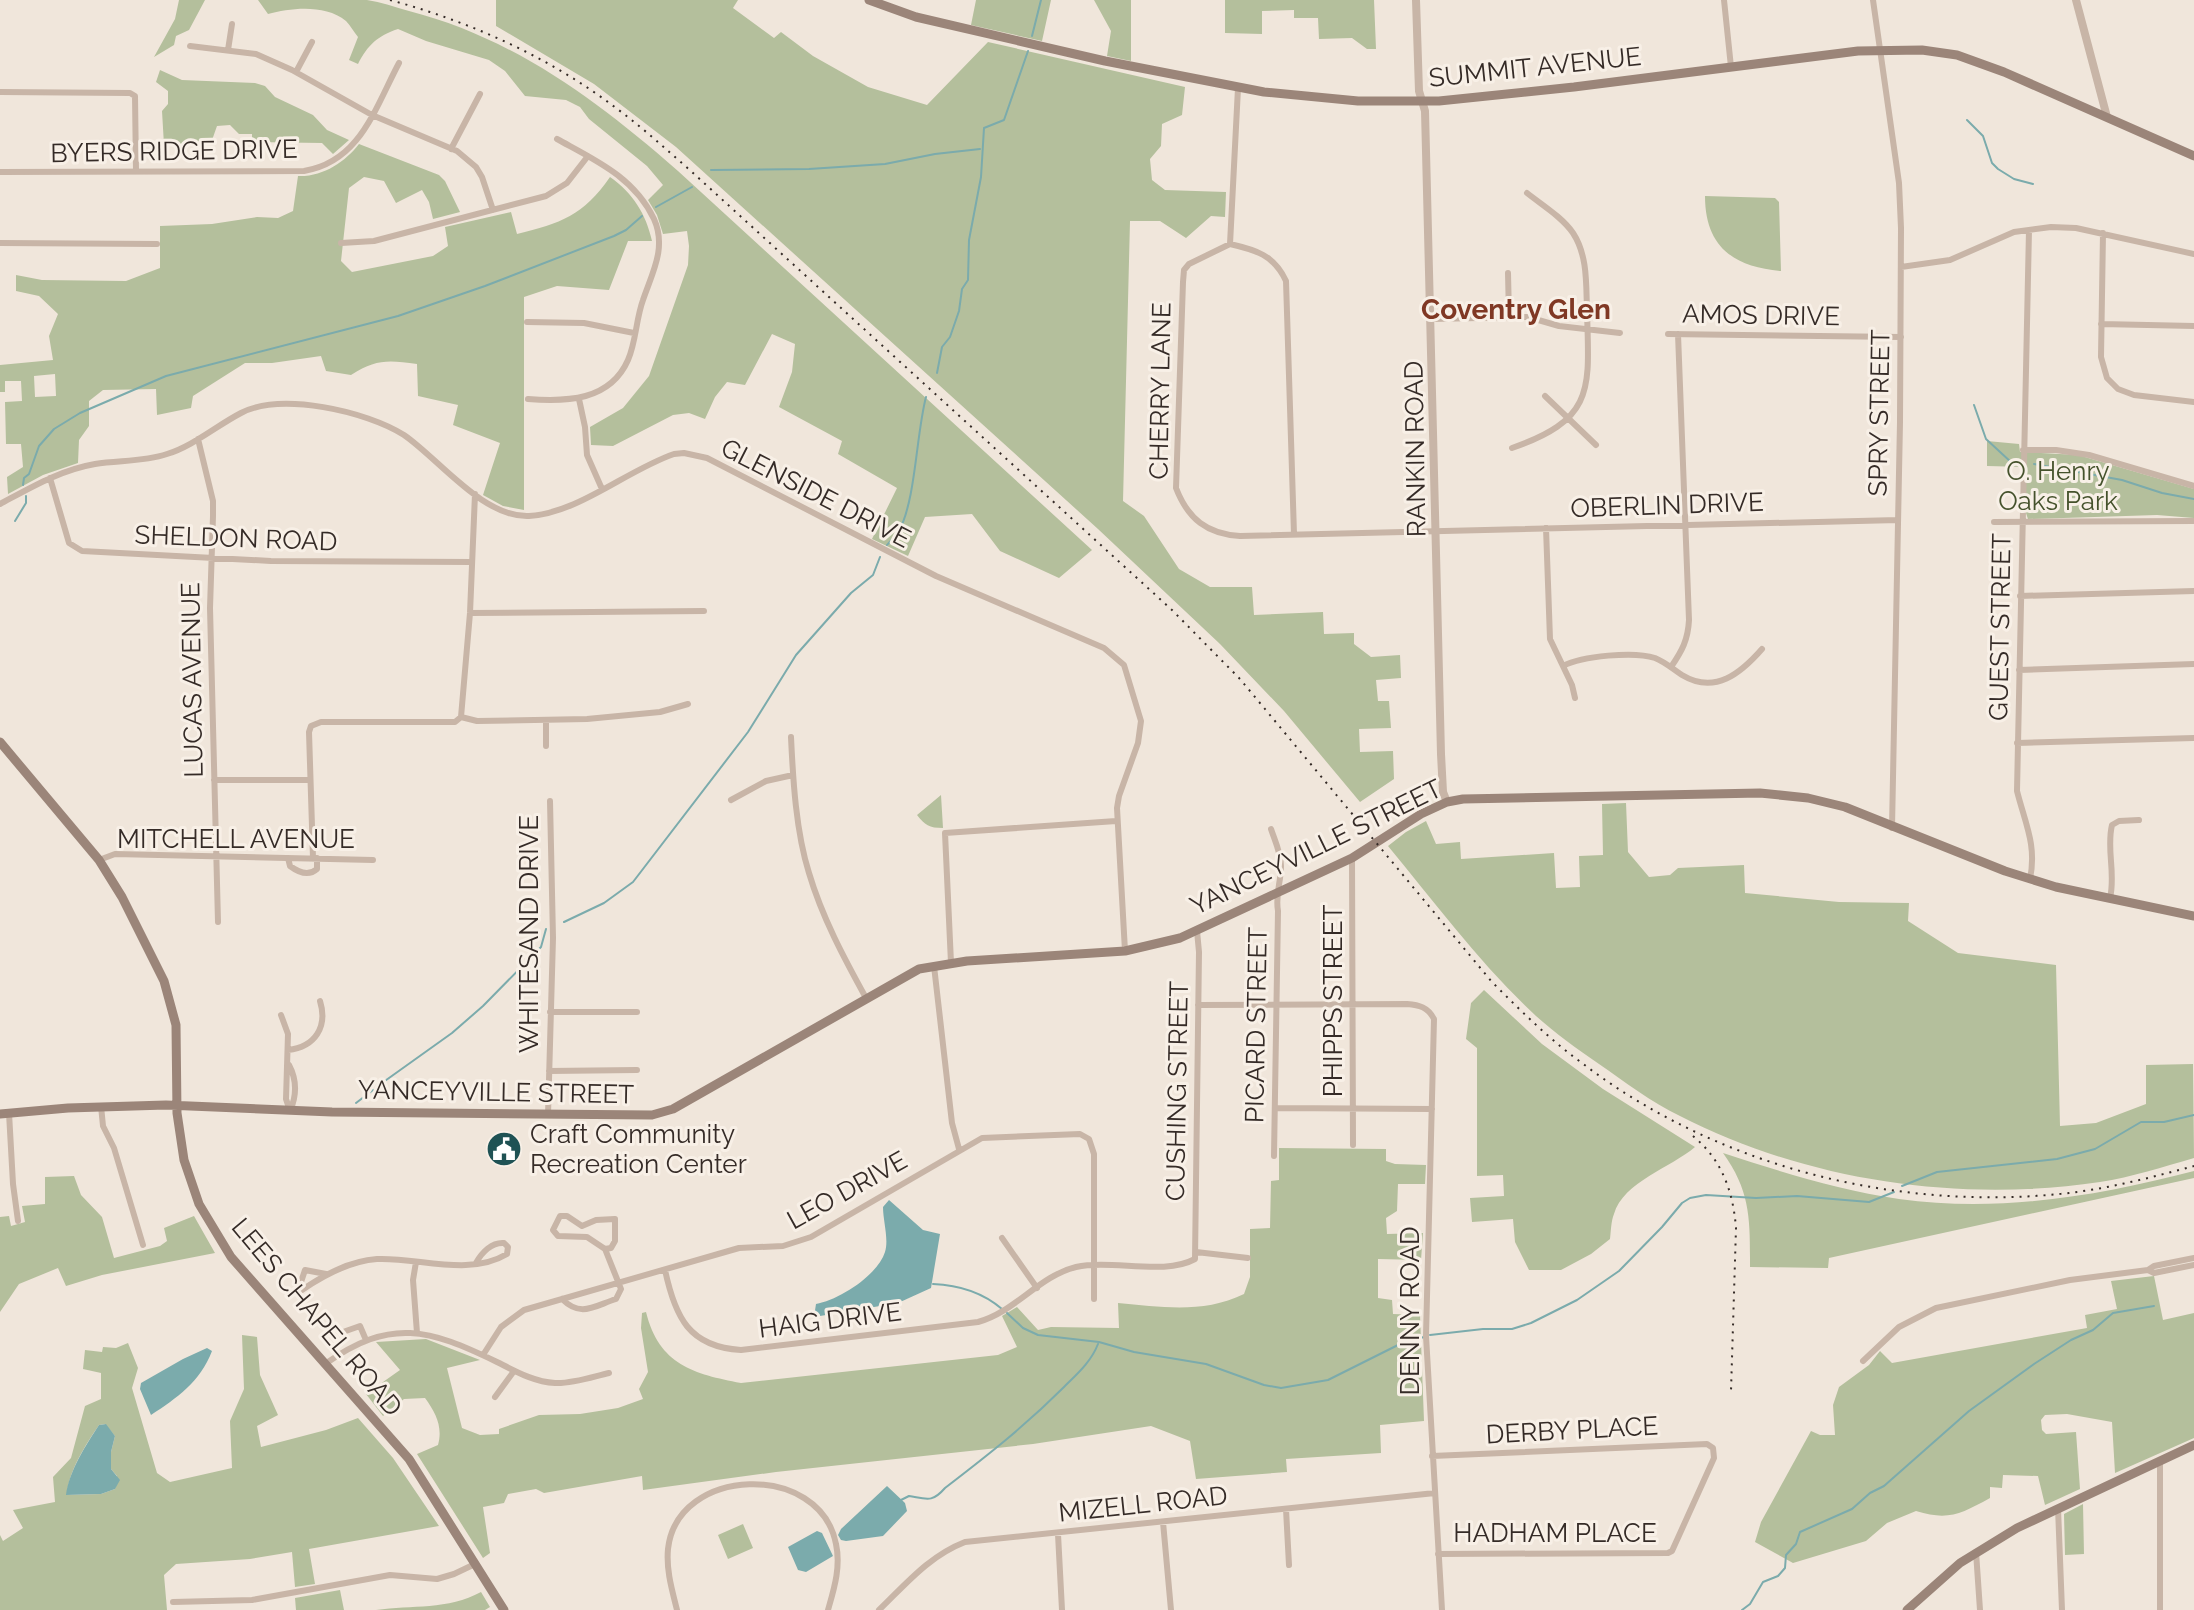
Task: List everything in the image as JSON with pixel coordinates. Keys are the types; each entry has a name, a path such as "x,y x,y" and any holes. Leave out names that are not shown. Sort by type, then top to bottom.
{"main road":[{"name":"SUMMIT AVENUE","path":"875,1 916,17 1105,61 1238,88 1358,101 1423,102 1574,87 1878,49 1922,50 1957,55 2005,73 2194,156"},
{"name":"LEES CHAPEL ROAD","path":"0,742 99,860 122,897 168,990 176,1025 179,1135 187,1171 210,1225 231,1257 409,1459 504,1610"},
{"name":"YANCEYVILLE STREET","path":"4,1114 101,1106 176,1105 290,1111 646,1116 673,1109 919,969 951,963 1125,951 1180,938 1352,858 1421,814 1447,802 1463,799 1760,793 1808,798 1845,807 1892,828 2030,879 2194,916"},
{"path":"1907,1610 1976,1552 2058,1508 2194,1445"}],"street":[{"name":"RANKIN ROAD","path":"1416,0 1432,319 1441,754 1443,792 1447,802"},
{"path":"1724,0 1731,67"},
{"name":"SPRY STREET","path":"1873,0 1899,183 1901,267 1892,828"},
{"path":"2076,0 2107,117"},
{"path":"228,50 232,24"},
{"path":"296,72 312,42"},
{"path":"190,46 256,54 296,72 372,115 451,149 476,167 493,210"},
{"name":"BYERS RIDGE DRIVE","path":"0,172 304,171 322,168 339,159 354,145 399,63"},
{"path":"1238,88 1230,244 1270,257 1286,281 1294,534"},
{"path":"2082,107 2097,103 2102,90"},
{"path":"0,92 130,93 135,96 136,171"},
{"path":"451,149 480,94"},
{"path":"528,399 579,399 594,394 615,378 629,358 643,299 659,253 658,230 635,190 619,174 557,139"},
{"path":"341,243 374,241 546,196 574,176 588,156"},
{"path":"1512,448 1548,434 1568,420 1582,400 1587,383 1585,264 1572,232 1527,193"},
{"path":"1901,267 1950,260 2014,232 2029,230 2076,228 2194,254"},
{"name":"GUEST STREET","path":"2029,230 2017,791 2033,844 2030,879"},
{"path":"2103,233 2103,369 2112,384 2134,395 2194,402"},
{"path":"0,243 157,244"},
{"name":"CHERRY LANE","path":"1230,244 1196,259 1184,270 1176,488 1188,513 1214,532 1240,536 1437,531"},
{"path":"1508,273 1509,316"},
{"path":"1432,319 1528,317 1559,326 1620,333"},
{"path":"527,322 584,323 634,333"},
{"path":"2101,324 2194,326"},
{"name":"AMOS DRIVE","path":"1668,334 1901,337"},
{"path":"1671,667 1689,635 1678,334"},
{"path":"1545,396 1596,445"},
{"path":"579,399 587,455 602,489"},
{"name":"GLENSIDE DRIVE","path":"0,504 50,478 95,464 140,461 171,453 263,404 297,404 381,423 405,436 475,494 511,513 527,516 563,507 674,454 707,458 934,575 1098,646 1116,656 1124,665 1141,721 1138,743 1119,796 1116,821 1125,951"},
{"name":"LUCAS AVENUE","path":"198,439 213,501 211,559 218,922"},
{"path":"2023,450 2056,450 2089,455 2194,486"},
{"name":"SHELDON ROAD","path":"50,478 69,543 92,552 302,562 472,562"},
{"path":"288,858 290,866 304,873 317,869 309,732 315,723 455,722 461,717 470,613 475,494"},
{"name":"OBERLIN DRIVE","path":"1437,531 1898,520"},
{"path":"1994,522 2194,521"},
{"path":"1546,528 1550,639 1575,698"},
{"path":"2020,596 2194,591"},
{"path":"470,613 704,611"},
{"path":"1563,666 1582,658 1632,656 1653,658 1685,677 1699,681 1721,681 1743,670 1762,649"},
{"path":"2019,670 2194,664"},
{"path":"461,717 477,721 546,721 660,712 688,704"},
{"path":"546,721 546,746"},
{"path":"791,737 793,775 809,874 841,953 866,998"},
{"path":"2017,743 2194,738"},
{"path":"731,800 766,781 793,775"},
{"path":"214,780 310,780"},
{"name":"WHITESAND DRIVE","path":"548,1115 553,938 550,801"},
{"path":"2110,898 2114,873 2109,836 2112,825 2119,821 2139,820"},
{"path":"951,963 945,833 1116,821"},
{"name":"PICARD STREET","path":"1271,829 1281,865 1275,895 1278,911 1274,1156"},
{"name":"MITCHELL AVENUE","path":"99,860 115,854 373,860"},
{"name":"PHIPPS STREET","path":"1352,858 1353,1145"},
{"name":"CUSHING STREET","path":"1196,1252 1197,931"},
{"path":"934,966 952,1123 959,1149"},
{"path":"288,1050 311,1044 316,1037 323,1011 320,1001"},
{"path":"1198,1005 1354,1005"},
{"name":"DENNY ROAD","path":"1354,1005 1417,1005 1431,1012 1435,1027 1426,1336 1442,1610"},
{"path":"550,1012 637,1012"},
{"path":"281,1015 288,1034 288,1062 295,1077 291,1085 295,1099 290,1111"},
{"path":"549,1071 637,1070"},
{"path":"101,1106 103,1126 114,1148 143,1245"},
{"path":"1275,1108 1432,1109"},
{"path":"4,1114 18,1221"},
{"name":"LEO DRIVE","path":"483,1355 495,1334 511,1318 531,1307 739,1248 783,1246 811,1237 982,1138 1080,1134 1089,1139 1094,1154 1094,1299"},
{"path":"562,1299 571,1308 580,1311 616,1299 621,1289 605,1249 587,1237 558,1236 553,1230 560,1216 567,1216 582,1226 596,1220 615,1219 615,1241 611,1248 605,1249"},
{"path":"587,1237 588,1225"},
{"path":"1002,1238 1037,1288"},
{"path":"326,1274 303,1272 299,1288 302,1290 326,1274 372,1260 449,1265 476,1263 496,1261 507,1254 508,1247 497,1243 482,1253 476,1263"},
{"path":"1196,1252 1248,1258"},
{"name":"HAIG DRIVE","path":"665,1270 679,1317 692,1333 708,1344 741,1350 978,1322 995,1317 1062,1271 1094,1264 1174,1265 1190,1262 1195,1259 1196,1252"},
{"path":"1863,1361 1899,1327 1936,1308 2030,1287 2148,1270 2194,1258"},
{"path":"416,1262 413,1280 417,1333"},
{"path":"2148,1270 2154,1273 2194,1265"},
{"path":"343,1332 360,1326 366,1340"},
{"path":"325,1364 366,1340 417,1333 441,1337 541,1381 557,1383 609,1373"},
{"path":"495,1397 514,1371"},
{"name":"DERBY PLACE","path":"1432,1456 1707,1444 1713,1448 1714,1458 1672,1551"},
{"path":"2160,1461 2160,1610"},
{"path":"677,1610 668,1564 668,1548 677,1522 695,1501 734,1486 759,1483 792,1490 811,1502 830,1527 836,1542 837,1561 834,1597 828,1610"},
{"name":"MIZELL ROAD","path":"879,1610 929,1561 952,1547 980,1539 1058,1534 1435,1493"},
{"path":"2058,1508 2062,1610"},
{"path":"1286,1509 1289,1565"},
{"path":"1163,1522 1171,1610"},
{"path":"1058,1534 1062,1610"},
{"name":"HADHAM PLACE","path":"1438,1554 1672,1551"},
{"path":"1976,1552 1980,1610"},
{"path":"173,1602 268,1598 390,1575 437,1579 475,1564"},
{"path":"203,1600 204,1610"}],"green space":[{"path":"179,0 205,0 189,30 176,36 174,45 154,57 175,19"},
{"path":"258,0 367,0 383,3 484,38 553,75 617,120 678,171 1092,550 1059,578 1000,551 972,514 925,517 908,556 872,539 897,488 838,454 842,441 779,407 792,372 795,344 772,334 745,385 727,382 715,397 705,419 689,413 673,415 613,446 591,445 590,427 623,408 649,376 688,265 687,231 663,234 648,200 663,185 647,166 589,119 580,107 566,100 525,96 505,71 489,60 398,29 374,42 358,64 349,60 358,37 346,21 328,12 308,9 268,14"},
{"path":"496,0 738,0 733,8 774,38 781,32 813,56 868,87 927,105 988,42 1185,87 1182,115 1162,124 1161,146 1150,159 1152,180 1165,190 1226,192 1225,217 1211,216 1186,238 1160,221 1130,221 1123,501 1144,516 1179,569 1210,587 1252,587 1254,615 1323,612 1324,634 1354,633 1354,644 1371,657 1400,655 1401,678 1376,680 1378,701 1389,701 1391,728 1359,729 1360,752 1393,751 1394,779 1360,802 1284,711 1220,644 1098,529 676,147 594,84 496,26"},
{"path":"976,0 1051,0 1042,41 971,25"},
{"path":"1094,0 1131,0 1131,61 1107,56 1111,31"},
{"path":"1225,0 1374,0 1376,49 1367,49 1352,38 1319,39 1318,18 1294,18 1294,10 1262,11 1262,34 1225,33"},
{"path":"160,70 182,80 265,86 275,97 313,115 327,130 349,140 333,154 322,143 252,142 252,134 239,134 230,125 217,126 211,143 164,145 162,111 168,104 168,91 156,82"},
{"path":"359,144 439,175 460,212 433,219 422,190 396,203 384,181 364,177 349,188 341,261 352,272 433,256 448,246 445,227 511,212 517,234 546,226 580,209 610,177 632,197 642,213 652,241 628,241 609,290 557,286 524,297 524,510 503,506 483,495 500,443 453,425 458,405 418,396 417,364 382,362 351,375 326,371 321,356 272,363 245,363 193,396 191,408 157,415 156,389 103,390 89,401 89,426 79,440 78,463 43,475 8,494 7,477 23,467 21,444 6,444 5,402 22,401 21,381 5,381 5,392 0,392 0,365 53,360 49,336 58,314 39,296 16,291 16,275 42,280 126,281 160,268 160,226 212,224 257,217 278,218 293,211 298,176 325,171","holes":["55,374 56,396 35,397 34,376"]},
{"path":"1705,196 1775,198 1779,202 1781,271 1749,265 1725,251 1710,229"},
{"name":"O. Henry Oaks Park","path":"1987,441 2019,444 2020,452 2078,455 2194,489 2194,518 2157,515 2028,519 2026,467 1987,466"},
{"path":"941,795 943,828 931,827 917,815"},
{"path":"1626,803 1628,852 1649,877 1670,875 1678,868 1744,865 1745,893 1839,902 1909,903 1908,921 1958,953 2056,965 2060,1126 2096,1123 2146,1104 2146,1065 2193,1064 2194,1158 2100,1182 1993,1190 1885,1181 1832,1171 1779,1157 1729,1138 1648,1098 1543,1022 1478,955 1388,846 1426,821 1436,844 1460,842 1461,859 1554,853 1556,888 1580,887 1579,856 1603,855 1602,804"},
{"path":"1484,990 1542,1044 1603,1089 1695,1147 1627,1193 1614,1214 1610,1239 1591,1254 1561,1270 1529,1270 1515,1242 1513,1219 1472,1222 1470,1198 1504,1196 1503,1175 1477,1176 1477,1048 1466,1039 1471,1003"},
{"path":"1279,1148 1386,1149 1386,1161 1426,1165 1425,1184 1398,1184 1397,1211 1386,1218 1387,1234 1423,1233 1421,1260 1378,1259 1378,1298 1392,1300 1393,1314 1420,1315 1424,1421 1380,1425 1381,1453 1286,1459 1287,1472 1196,1479 1190,1441 1151,1426 1033,1444 643,1490 642,1476 544,1493 536,1489 508,1494 504,1503 483,1507 490,1553 483,1558 417,1454 438,1445 440,1432 438,1420 425,1398 404,1399 383,1416 366,1394 400,1370 376,1342 426,1339 480,1360 447,1368 462,1428 480,1435 499,1434 499,1429 539,1415 580,1414 618,1408 643,1399 639,1389 648,1372 641,1328 642,1313 646,1312 660,1344 681,1364 708,1376 741,1383 998,1355 1017,1347 1002,1316 1017,1307 1038,1330 1051,1327 1119,1328 1118,1303 1182,1308 1229,1300 1244,1294 1250,1277 1250,1229 1270,1228 1271,1181 1279,1180"},
{"path":"1723,1153 1854,1191 1936,1203 2048,1200 2121,1188 2194,1171 2194,1178 1829,1258 1828,1268 1750,1267 1750,1235 1744,1194"},
{"path":"74,1176 81,1195 102,1217 114,1258 160,1246 167,1241 164,1228 194,1216 215,1253 102,1275 66,1286 58,1268 19,1284 0,1312 0,1217 9,1216 11,1226 25,1222 22,1206 45,1204 45,1177"},
{"path":"2154,1276 2163,1320 2194,1313 2194,1438 2115,1473 2112,1422 2067,1414 2045,1415 2041,1420 2042,1430 2046,1434 2076,1432 2080,1489 2045,1505 2038,1476 2003,1475 2002,1488 1990,1487 1990,1498 1962,1512 1946,1516 1916,1511 1887,1523 1866,1541 1793,1563 1755,1542 1761,1522 1811,1431 1820,1435 1835,1435 1833,1405 1839,1387 1869,1365 1880,1351 1892,1363 2087,1328 2085,1315 2117,1309 2111,1281"},
{"path":"242,1335 257,1337 260,1375 278,1415 257,1426 261,1447 358,1418 393,1458 439,1526 309,1549 315,1584 295,1587 292,1552 250,1559 176,1564 164,1575 167,1610 0,1610 0,1535 3,1541 23,1528 13,1510 55,1502 53,1477 71,1458 85,1406 101,1399 101,1373 83,1369 85,1350 102,1352 103,1347 116,1348 128,1343 138,1368 132,1388 157,1473 170,1482 232,1468 230,1421 244,1389","holes":["105,1424 115,1436 111,1452 111,1469 117,1476 115,1489 101,1494 67,1495 74,1468 99,1425"]},
{"path":"2083,1504 2084,1554 2065,1555 2064,1514"},
{"path":"743,1524 753,1548 728,1559 718,1535"},
{"path":"340,1590 344,1610 296,1610 295,1598"},
{"path":"481,1592 490,1607 485,1610 376,1610 456,1602"}],"water":[{"path":"889,1200 923,1230 940,1234 931,1288 898,1303 814,1317 816,1304 856,1285 881,1261 886,1241 883,1207"},
{"path":"207,1348 212,1351 201,1372 179,1395 151,1415 140,1389 141,1383"},
{"path":"106,1424 115,1436 111,1469 120,1480 115,1489 101,1494 66,1495 74,1468 84,1450 99,1425"},
{"path":"887,1486 905,1503 907,1511 883,1536 841,1540 838,1535 841,1529"},
{"path":"817,1531 822,1533 833,1556 806,1572 798,1570 788,1547"}],"waterway":[{"path":"1032,36 1041,0"},
{"path":"937,373 942,347 950,337 959,311 962,289 968,280 969,240 981,177 984,128 1004,120 1028,51"},
{"path":"1967,120 1983,136 1992,163 1998,169 2014,179 2033,184"},
{"path":"711,170 885,164 980,149"},
{"path":"656,207 692,187"},
{"path":"23,485 39,446 54,429 80,413 166,376 398,316 485,286 614,236 642,216"},
{"path":"887,545 905,518 926,397"},
{"path":"1974,405 1986,439 2012,463"},
{"path":"2034,464 2122,480 2194,499"},
{"path":"15,521 26,503 26,496"},
{"path":"564,922 604,903 633,882 748,732 796,655 851,593 873,575 880,557"},
{"path":"382,1083 452,1033 483,1006 541,947 546,929"},
{"path":"356,1103 373,1090"},
{"path":"1902,1186 1937,1172 2057,1159 2095,1149 2141,1122 2164,1122 2194,1115"},
{"path":"1430,1335 1512,1329 1577,1300 1619,1271 1690,1198 1706,1195 1756,1198 1797,1196 1869,1202 1894,1192"},
{"path":"933,1284 970,1290 1002,1309"},
{"path":"1742,1610 1750,1604 1763,1582 1778,1576 1785,1568 1786,1555 1796,1544 1800,1532 1852,1509 1870,1493 1884,1486 1969,1411 2034,1364 2093,1330 2113,1313 2154,1306"},
{"path":"1007,1313 1023,1328 1038,1335 1099,1342 1134,1352 1206,1364 1281,1388 1328,1380 1402,1343 1424,1337"},
{"path":"899,1501 909,1496 929,1499 936,1496 1049,1401 1083,1367 1098,1344"}],"railway":[{"path":"390,0 479,30 536,57 590,90 645,131 1172,610 1240,679 1492,982 1558,1044 1635,1100 1692,1130 1751,1155 1813,1174 1876,1188 1940,1195 2005,1197 2069,1193 2194,1166"},
{"path":"1693,1136 1719,1166 1729,1189 1734,1214 1731,1391"}],"place":[{"name":"Craft Community Recreation Center","path":"504,1149"}],"district":[{"name":"Coventry Glen","path":"1516,309"}]}
